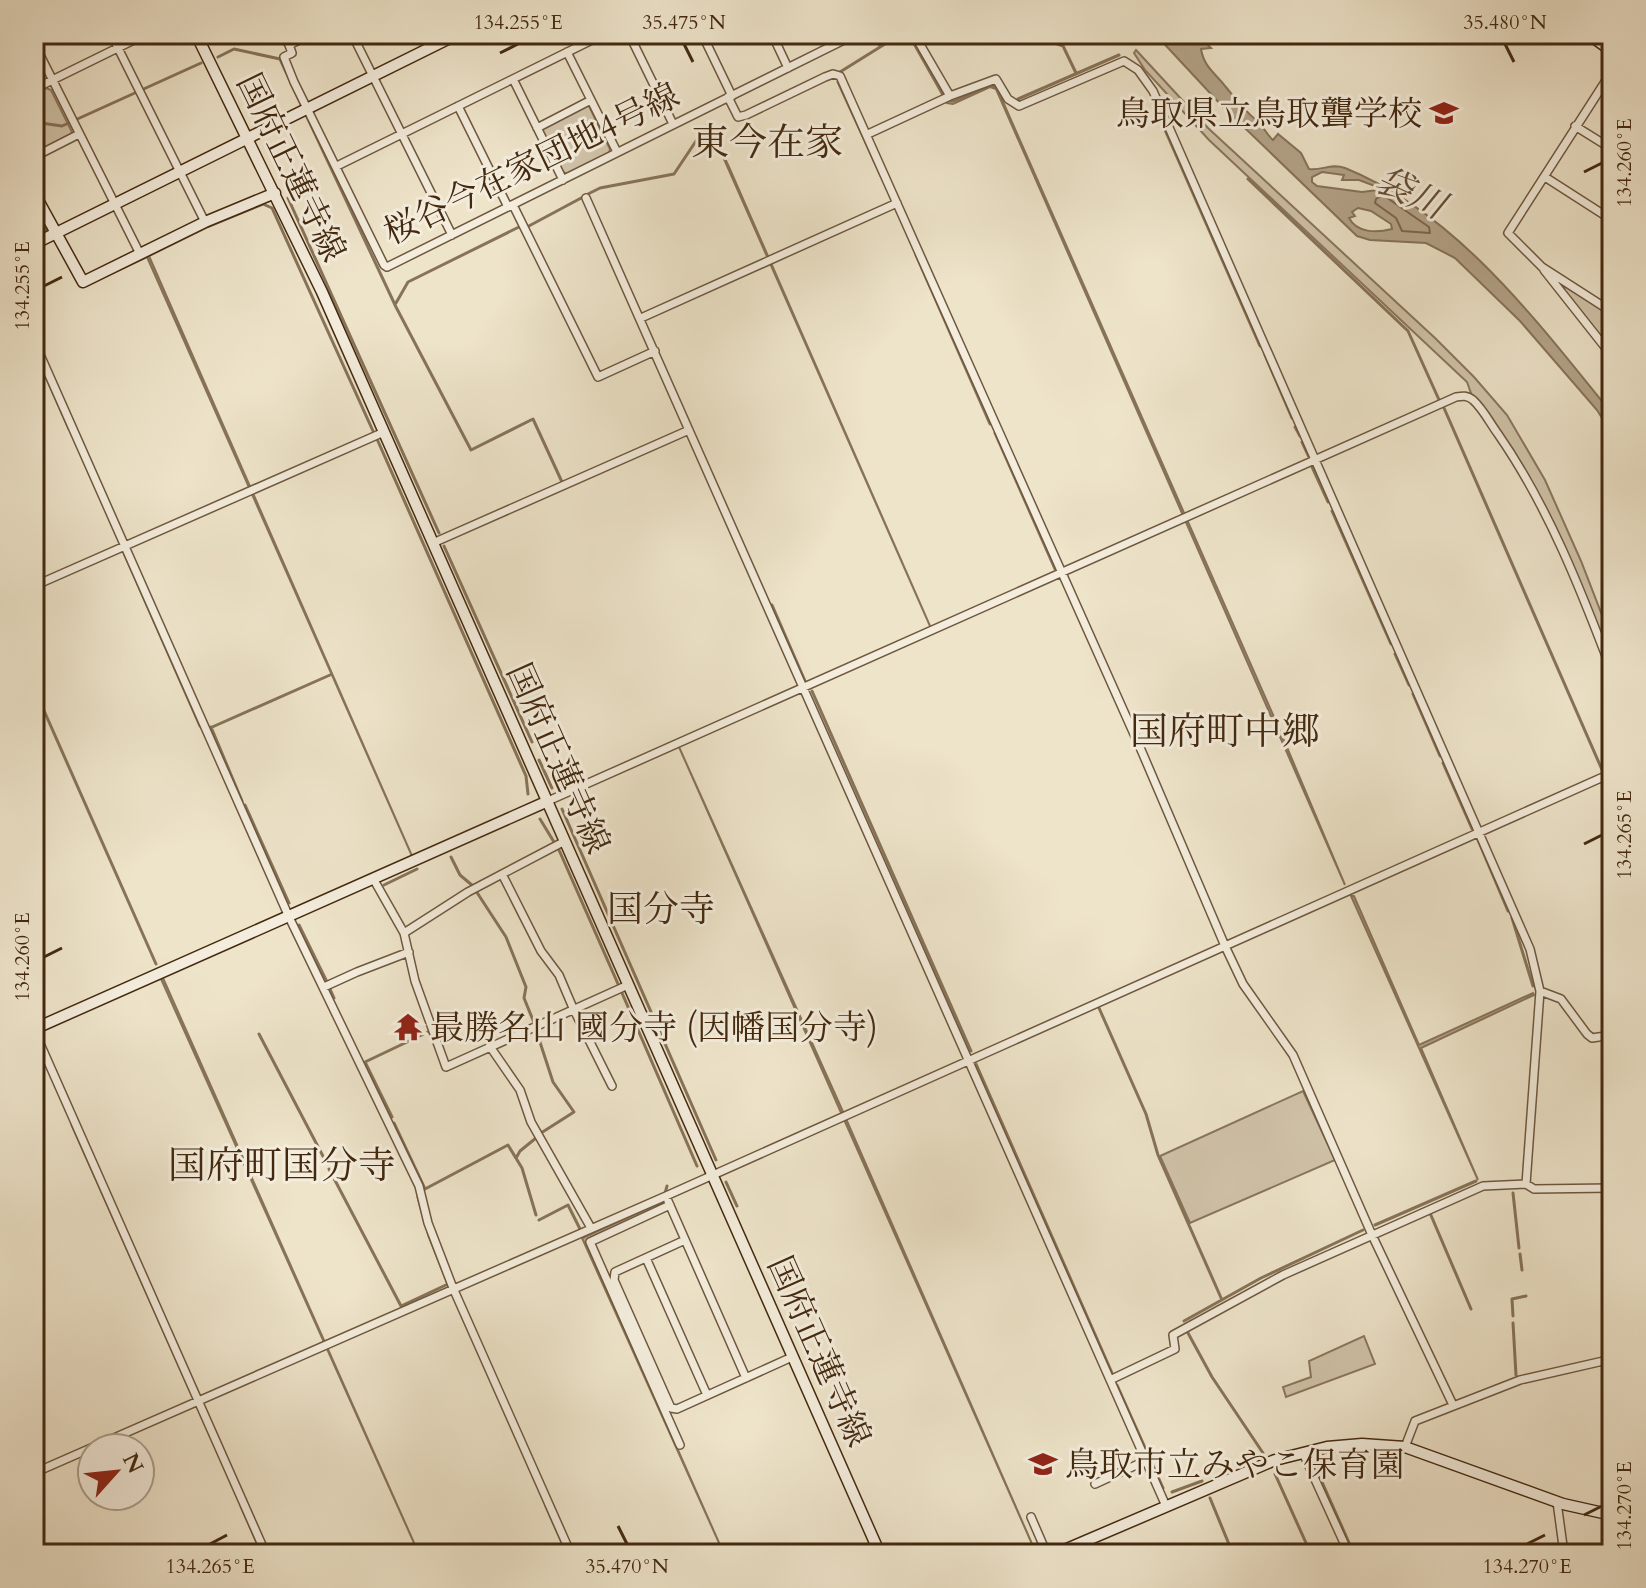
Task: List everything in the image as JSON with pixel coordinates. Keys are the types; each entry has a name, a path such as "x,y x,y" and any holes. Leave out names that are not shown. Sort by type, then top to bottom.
{"main road":[{"name":"国府正蓮寺線","path":"196,34 322,292 880,1554"},
{"path":"34,244 458,34"},
{"path":"1590,34 1612,50"},
{"path":"34,193 83,282 139,252 275,193"},
{"path":"34,1029 548,801"},
{"path":"1055,1554 1275,1460 1362,1444 1405,1447 1557,1502 1612,1515"}],"street":[{"path":"111,34 205,222"},
{"path":"34,89 146,34"},
{"path":"283,34 289,45 311,34"},
{"path":"352,34 452,235"},
{"path":"337,166 604,34"},
{"path":"629,34 673,124"},
{"path":"702,34 738,117 833,74 840,76 1225,946 1243,984 1293,1055 1372,1235 1453,1405"},
{"path":"772,34 788,68"},
{"name":"桜谷今在家団地4号線","path":"289,45 292,53 284,57 387,267 788,68 841,37 856,34"},
{"path":"914,34 950,96"},
{"path":"34,43 139,252"},
{"path":"567,52 617,152"},
{"path":"868,134 950,96 996,79 1008,99 1019,106 1124,61 1138,70 1153,91 1530,949 1540,991 1526,1184"},
{"path":"1612,71 1508,233 1542,267 1612,356"},
{"path":"513,79 563,180"},
{"path":"537,128 591,100"},
{"path":"458,106 598,377 655,351"},
{"path":"1575,126 1612,149"},
{"path":"34,157 79,134"},
{"path":"1545,177 1612,220"},
{"path":"586,198 1166,1506"},
{"path":"641,318 897,203"},
{"path":"1542,267 1612,312"},
{"path":"34,341 289,917 419,1186 428,1223 453,1288 571,1554"},
{"path":"548,801 1464,396 1471,398 1527,476 1567,562 1612,672"},
{"path":"433,543 689,430"},
{"path":"34,586 384,432"},
{"path":"34,1473 666,1196 1612,773"},
{"path":"404,933 468,892 565,841"},
{"path":"502,874 541,951 559,975 612,1086"},
{"path":"374,880 404,933 415,981 446,1067 628,985"},
{"path":"324,987 409,952"},
{"path":"1540,991 1561,999 1592,1038 1612,1035"},
{"path":"34,1029 266,1554"},
{"path":"491,1048 520,1090 531,1122 591,1228"},
{"path":"1612,1103 1612,1126"},
{"path":"1110,1380 1175,1349 1173,1335 1283,1275 1483,1186 1526,1184 1534,1189 1612,1188"},
{"path":"666,1196 746,1378"},
{"path":"670,1205 590,1242 680,1445"},
{"path":"685,1240 615,1272 614,1280 671,1408 677,1409 792,1357"},
{"path":"646,1258 707,1395"},
{"path":"1405,1447 1415,1421 1520,1380 1612,1359"},
{"path":"1303,1453 1349,1554"},
{"path":"1095,1484 1145,1461"},
{"path":"1556,1554 1563,1546 1557,1502"},
{"path":"1031,1517 1047,1554"},
{"path":"1427,1554 1435,1551 1441,1554"}],"shaded area":[{"path":"1136,50 1208,128 1435,338 1507,415 1545,480 1581,561 1612,641 1612,664 1560,540 1528,474 1472,396 1467,382 1209,140 1145,70 1134,53"},
{"path":"46,88 51,90 73,134 34,154 34,94"},
{"path":"588,104 610,149 609,153 567,174 563,172 541,128"},
{"path":"1566,287 1612,316 1612,352 1563,289"},
{"path":"1303,1091 1335,1160 1190,1223 1160,1156"},
{"path":"1364,1336 1375,1364 1286,1397 1283,1387 1311,1377 1309,1361"}],"water":[{"path":"908,34 948,101 991,85 997,88 1345,885 996,89 990,87 953,104 947,103"},
{"path":"1155,34 1196,34 1211,48 1201,49 1210,69 1273,140 1278,134 1301,153 1309,169 1345,168 1384,187 1456,239 1519,302 1605,405 1612,414 1612,434 1597,410 1520,321 1455,258 1426,243 1370,240 1357,236 1223,107","holes":["1322,172 1344,175 1342,180 1359,180 1378,190 1362,192 1317,186 1312,182 1312,177","1358,208 1371,211 1391,224 1392,229 1373,231 1357,227 1349,218 1355,216 1352,212"]},
{"path":"709,125 729,167 930,626"},
{"path":"209,225 149,256 412,856 147,257 91,281"},
{"path":"679,747 840,1105 1036,1553"},
{"path":"1351,896 1354,896 1419,1045 1534,995 1421,1048 1478,1180"},
{"path":"163,978 419,1554 161,979"},
{"path":"658,1204 659,1207 586,1242 724,1554 582,1238"}],"waterway":[{"path":"873,34 880,46"},
{"path":"840,72 901,34"},
{"path":"1031,34 1063,46 1076,73"},
{"path":"218,57 234,49 280,59 396,307 471,450 533,419 562,482"},
{"path":"1018,99 1119,55"},
{"path":"34,122 62,126 201,63"},
{"path":"838,82 881,176"},
{"path":"1151,98 1260,346"},
{"path":"588,194 600,188 674,174 706,126"},
{"path":"1248,179 1408,331 1440,402"},
{"path":"527,227 583,197"},
{"path":"288,198 439,533"},
{"path":"209,226 263,204 272,208 373,431"},
{"path":"34,207 48,233"},
{"path":"396,303 408,282 521,226"},
{"path":"916,255 990,424"},
{"path":"1265,355 1292,418"},
{"path":"43,370 69,429"},
{"path":"1444,408 1603,772"},
{"path":"1295,427 1300,436"},
{"path":"995,433 1055,569"},
{"path":"377,439 526,776 528,794"},
{"path":"1302,442 1309,457"},
{"path":"1312,467 1328,502"},
{"path":"1332,511 1391,644"},
{"path":"444,546 532,742"},
{"path":"124,553 200,726"},
{"path":"772,605 805,681"},
{"path":"1395,654 1409,685"},
{"path":"210,728 330,675"},
{"path":"34,688 156,964"},
{"path":"812,691 971,1051"},
{"path":"1413,694 1440,756"},
{"path":"211,727 242,801"},
{"path":"539,760 552,788"},
{"path":"1443,763 1473,831"},
{"path":"1610,783 1612,788"},
{"path":"245,805 289,903"},
{"path":"562,809 716,1160"},
{"path":"540,819 554,842"},
{"path":"1478,840 1508,911"},
{"path":"559,850 618,984"},
{"path":"451,857 460,875 473,886"},
{"path":"384,885 417,869"},
{"path":"476,891 506,937 526,987 524,998 535,1025"},
{"path":"1512,918 1533,986"},
{"path":"299,925 327,982"},
{"path":"330,989 334,998"},
{"path":"622,993 697,1166"},
{"path":"1099,1008 1146,1114 1158,1155 1222,1300"},
{"path":"536,1030 553,1082 574,1112 541,1133"},
{"path":"392,1117 365,1062 428,1032"},
{"path":"259,1034 325,1160"},
{"path":"976,1064 1112,1373"},
{"path":"394,1123 425,1189 508,1145 522,1168 536,1215"},
{"path":"72,1125 189,1388"},
{"path":"516,1158 536,1138"},
{"path":"329,1169 401,1306 448,1284 418,1197"},
{"path":"1375,1225 1476,1181"},
{"path":"726,1182 737,1206"},
{"path":"657,1207 662,1205 667,1186"},
{"path":"1513,1193 1519,1248"},
{"path":"539,1220 568,1205 580,1229"},
{"path":"1430,1213 1471,1309"},
{"path":"1184,1321 1261,1278 1363,1230"},
{"path":"1520,1254 1522,1270"},
{"path":"1513,1316 1512,1299 1526,1296"},
{"path":"1513,1323 1516,1375"},
{"path":"1188,1333 1212,1377 1263,1453"},
{"path":"1117,1385 1163,1488"},
{"path":"1318,1473 1354,1554"},
{"path":"1275,1474 1311,1554"},
{"path":"1172,1492 1202,1481"},
{"path":"1210,1498 1233,1554"},
{"path":"241,1506 262,1554"},
{"path":"546,1506 567,1554"},
{"path":"1413,1554 1433,1545"}],"place":[{"name":"鳥取県立鳥取聾学校","path":"1444,113"},
{"name":"最勝名山 國分寺 (因幡国分寺)","path":"408,1027"},
{"name":"鳥取市立みやこ保育園","path":"1043,1464"}],"district":[{"name":"東今在家","path":"767,142"},
{"name":"国府町中郷","path":"1225,731"},
{"name":"国分寺","path":"661,908"},
{"name":"国府町国分寺","path":"282,1165"}],"water label":[{"name":"袋川","path":"1411,192"}]}
